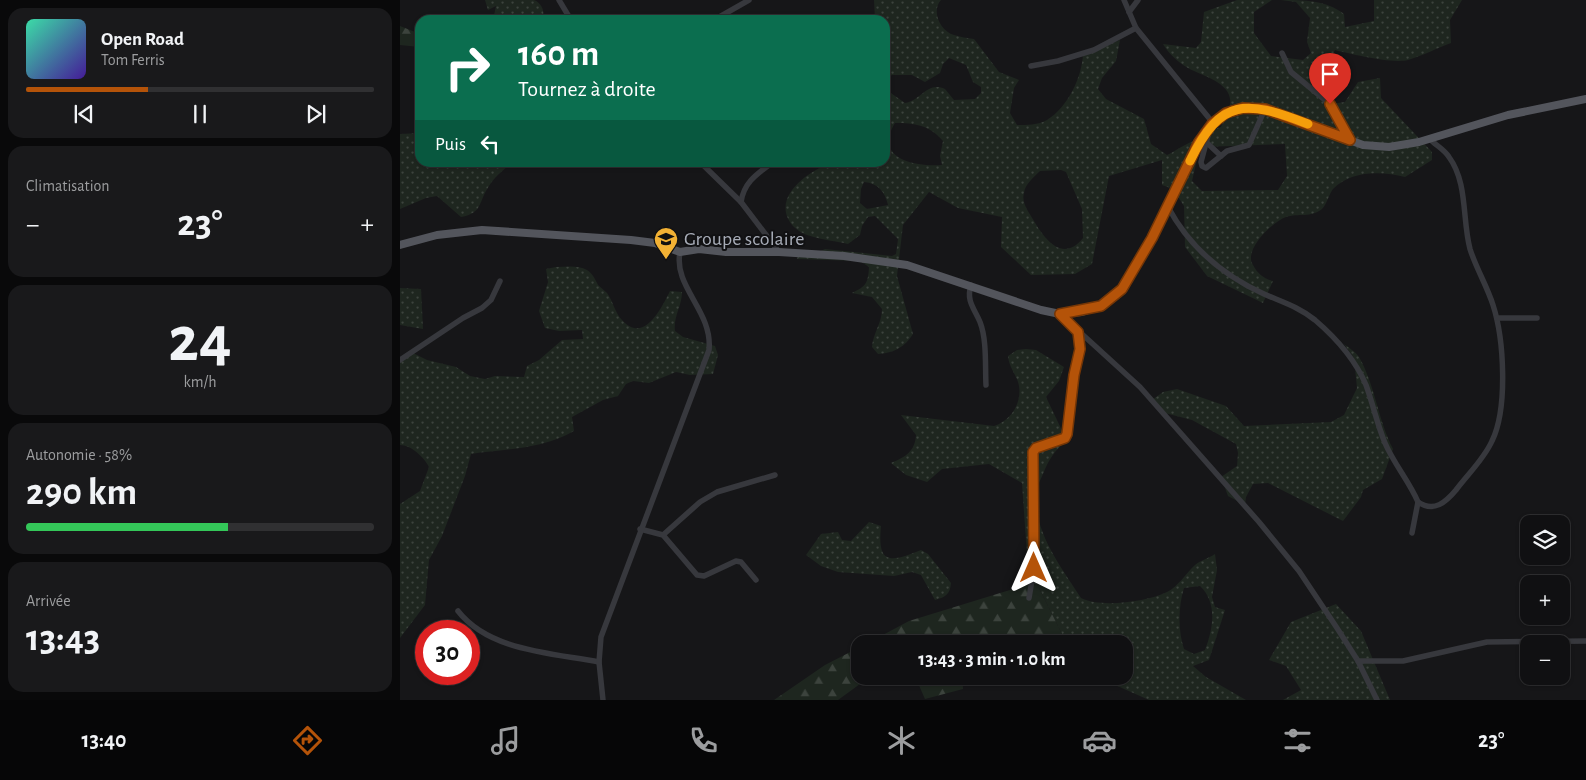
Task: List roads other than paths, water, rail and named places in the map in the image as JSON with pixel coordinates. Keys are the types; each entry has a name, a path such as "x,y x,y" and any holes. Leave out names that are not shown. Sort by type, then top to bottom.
{"main road":[{"path":"400,245 437,235 482,230 631,240 655,243 680,252 699,249 726,252 778,252 851,257 907,265 971,285 1010,300 1060,314 1091,309 1113,298 1122,289 1168,207 1199,142 1212,124 1234,110 1265,109 1350,140 1374,147 1389,147 1430,138 1508,115 1586,99"}],"street":[{"path":"560,0 568,15"},
{"path":"723,15 749,0"},
{"path":"1129,12 1138,0"},
{"path":"1126,1 1136,28 1212,124 1205,141 1201,162 1203,168 1209,168 1221,156 1233,148 1249,145 1265,109"},
{"path":"1031,66 1088,52 1136,28"},
{"path":"1282,53 1291,72 1330,104 1350,140"},
{"path":"1418,502 1428,506 1442,504 1473,469 1492,442 1500,415 1502,397 1502,358 1497,318 1470,250 1462,195 1456,170 1448,154 1430,138"},
{"path":"1205,141 1221,156"},
{"path":"705,167 741,202 778,252"},
{"path":"741,202 748,182 766,167"},
{"path":"1168,207 1193,245 1220,271 1237,282 1303,312 1340,344 1358,370 1366,386 1385,444 1412,486 1418,502 1412,533"},
{"path":"604,700 599,662 601,637 640,529 689,408 709,350 709,330 678,268 680,252"},
{"path":"400,360 463,318 482,308 490,300 500,281"},
{"path":"971,285 968,294 970,304 982,329 986,385"},
{"path":"1060,314 1140,387 1259,522 1299,571 1358,661 1377,700"},
{"path":"1497,318 1537,318"},
{"path":"1029,598 1034,568 1033,452 1036,448 1065,438 1067,434 1074,375 1080,349 1078,332"},
{"path":"663,535 700,502 717,492 775,475"},
{"path":"640,529 663,535 697,575 704,576 736,561 741,562 756,580"},
{"path":"458,611 469,625 484,634 514,645 599,662"},
{"path":"1358,661 1403,661 1487,642 1586,641"}],"place":[{"name":"Groupe scolaire","path":"666,260"}]}
